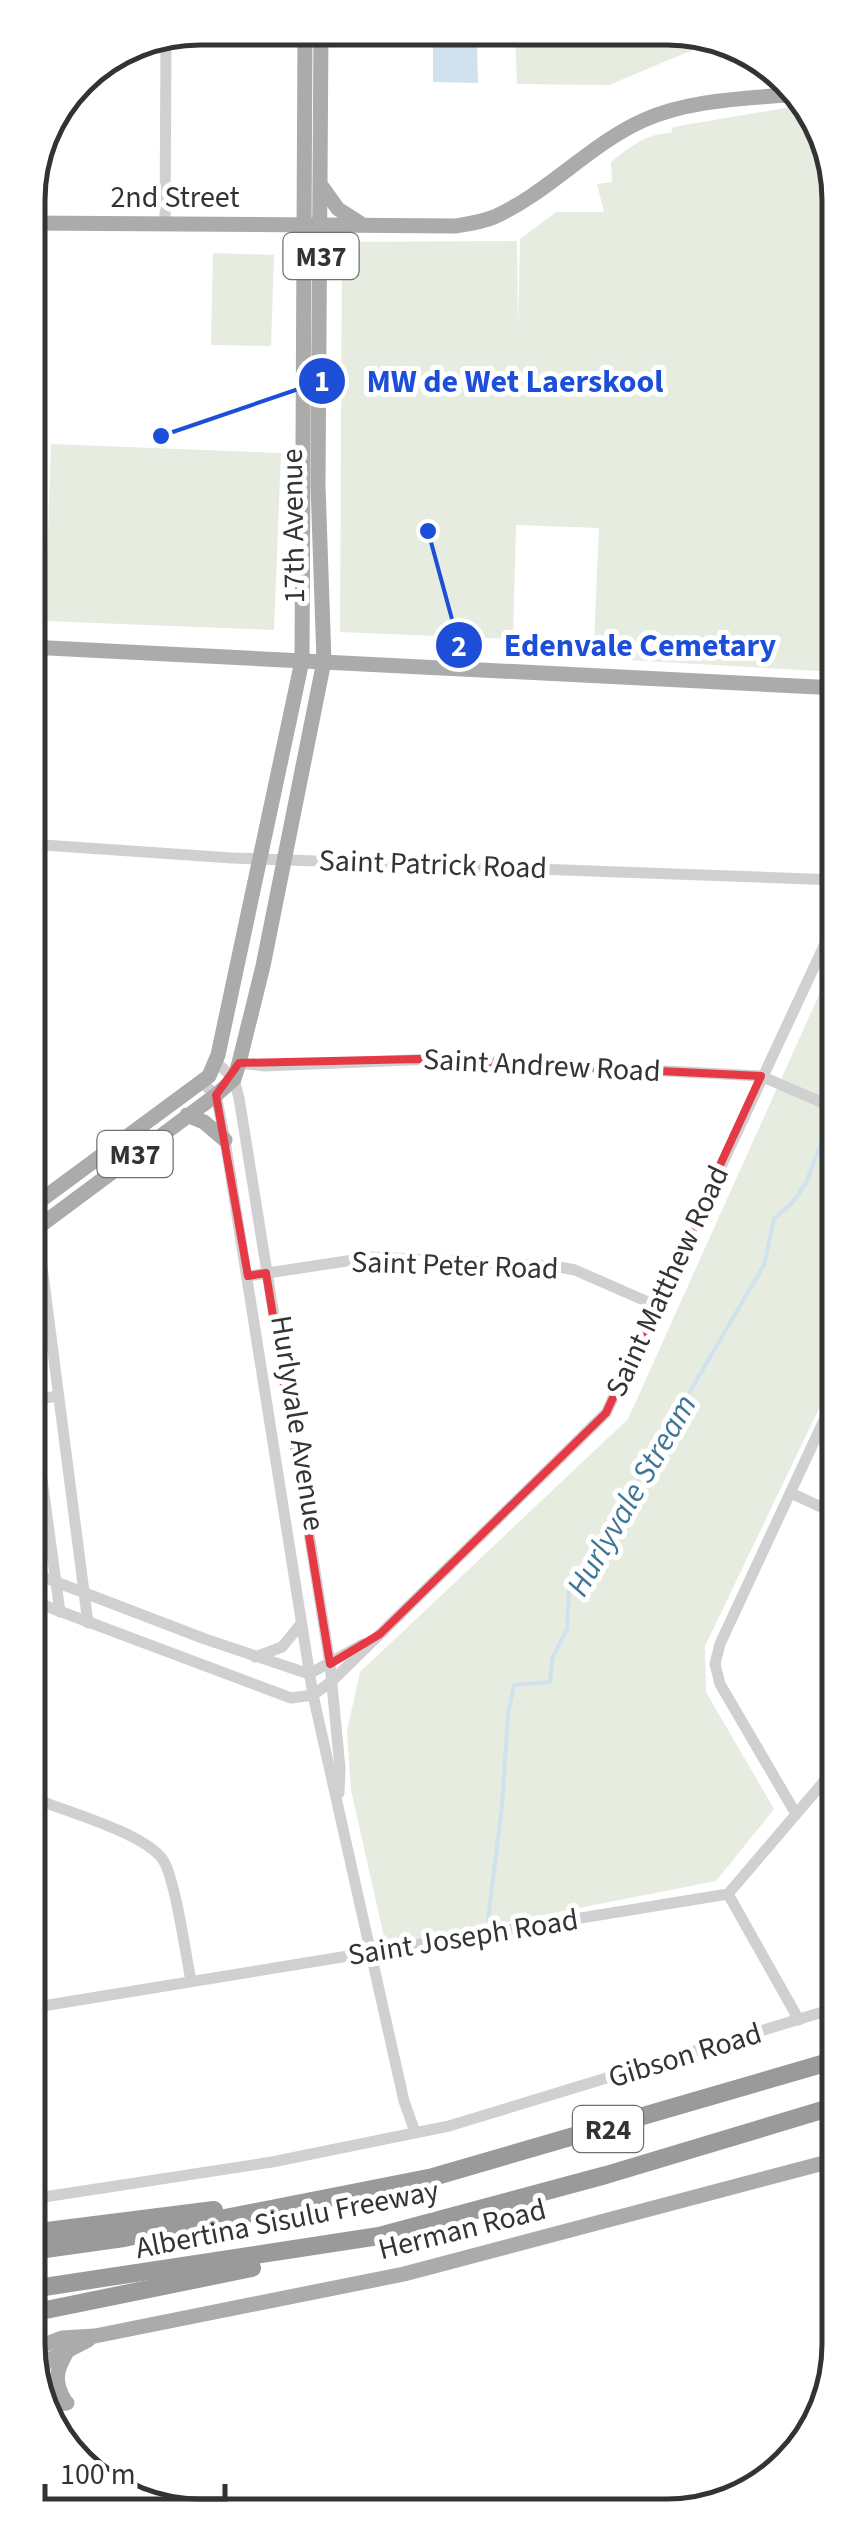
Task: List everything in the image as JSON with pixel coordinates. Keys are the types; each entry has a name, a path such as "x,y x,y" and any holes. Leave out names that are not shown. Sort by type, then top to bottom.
{"highway":[{"name":"Albertina Sisulu Freeway","path":"374,2191 605,2130 822,2065"},
{"name":"Albertina Sisulu Freeway","path":"45,2287 379,2236 822,2110"},
{"path":"45,2231 374,2191"},
{"name":"R24","path":"45,2248 124,2238 374,2191"},
{"path":"45,2311 305,2257 379,2236"}],"main road":[{"name":"17th Avenue","path":"302,661 305,45"},
{"name":"17th Avenue","path":"321,45 318,484 324,662"},
{"name":"2nd Street","path":"45,223 456,226 490,219 640,122 689,105 780,96"},
{"path":"321,184 338,209 362,224"},
{"path":"45,649 822,687"},
{"name":"M37","path":"45,1198 201,1082 216,1062 302,661"},
{"name":"Hurlyvale Avenue","path":"236,1071 263,966 324,662"},
{"path":"175,1101 205,1065 225,1018"},
{"name":"M37","path":"45,1222 216,1095 236,1071"},
{"path":"186,1116 204,1122 225,1140"},
{"name":"Herman Road","path":"45,2345 62,2338 95,2336 404,2274 822,2163"},
{"name":"Herman Road","path":"47,2361 95,2336"},
{"path":"57,2403 66,2402 56,2381 57,2370 68,2350"}],"street":[{"path":"165,224 166,49"},
{"name":"Saint Patrick Road","path":"45,845 232,858 260,856 822,879"},
{"name":"Saint Matthew Road","path":"313,1695 596,1426 614,1398 822,949"},
{"name":"Saint Andrew Road","path":"236,1071 264,1066 434,1058 761,1076 822,1103"},
{"path":"216,1062 236,1071"},
{"name":"Hurlyvale Avenue","path":"236,1071 330,1664 340,1768 338,1802"},
{"path":"201,1082 216,1095"},
{"name":"Hurlyvale Avenue","path":"216,1095 317,1718 369,1953 415,2132"},
{"name":"Saint Peter Road","path":"248,1276 373,1257 554,1266 574,1270 656,1306"},
{"path":"45,1307 88,1623"},
{"path":"45,1398 59,1396"},
{"path":"796,1814 720,1684 715,1664 720,1644 822,1425"},
{"path":"791,1492 822,1507"},
{"path":"45,1505 60,1612"},
{"path":"45,1578 309,1674"},
{"path":"45,1606 291,1698 317,1718"},
{"path":"255,1657 282,1647 300,1625"},
{"name":"Saint Matthew Road","path":"309,1674 380,1634"},
{"path":"291,1698 313,1695"},
{"path":"799,2020 728,1894 822,1784"},
{"path":"45,1804 138,1840 155,1851 167,1868 192,1982"},
{"name":"Saint Joseph Road","path":"45,2006 728,1894"},
{"name":"Gibson Road","path":"45,2196 272,2162 449,2126 822,2013"}],"highlighted area":[{"path":"419,1059 761,1076 606,1413 380,1634 330,1664 266,1273 248,1276 216,1095 239,1063"}],"shaded area":[{"path":"516,45 697,48 609,85 517,84"},
{"path":"790,107 814,150 822,200 822,671 608,659 594,643 599,528 516,525 513,639 340,632 342,242 517,241 518,329 520,239 556,212 604,212 597,184 612,182 611,162 646,138 671,133 673,127"},
{"path":"213,253 274,255 271,346 211,345"},
{"path":"51,444 281,453 274,630 45,621"},
{"path":"822,988 822,1402 705,1646 706,1692 774,1809 716,1881 386,1946 351,1790 347,1731 360,1672 628,1419"}],"water":[{"path":"433,45 477,45 478,83 433,82"}],"waterway":[{"name":"Hurlyvale Stream","path":"488,1920 514,1685 550,1682 552,1659 567,1629 569,1590 616,1533 638,1480 764,1265 774,1219 806,1183 822,1141"}],"place":[{"name":"MW de Wet Laerskool","path":"161,436"},
{"name":"Edenvale Cemetary","path":"428,531"}]}
